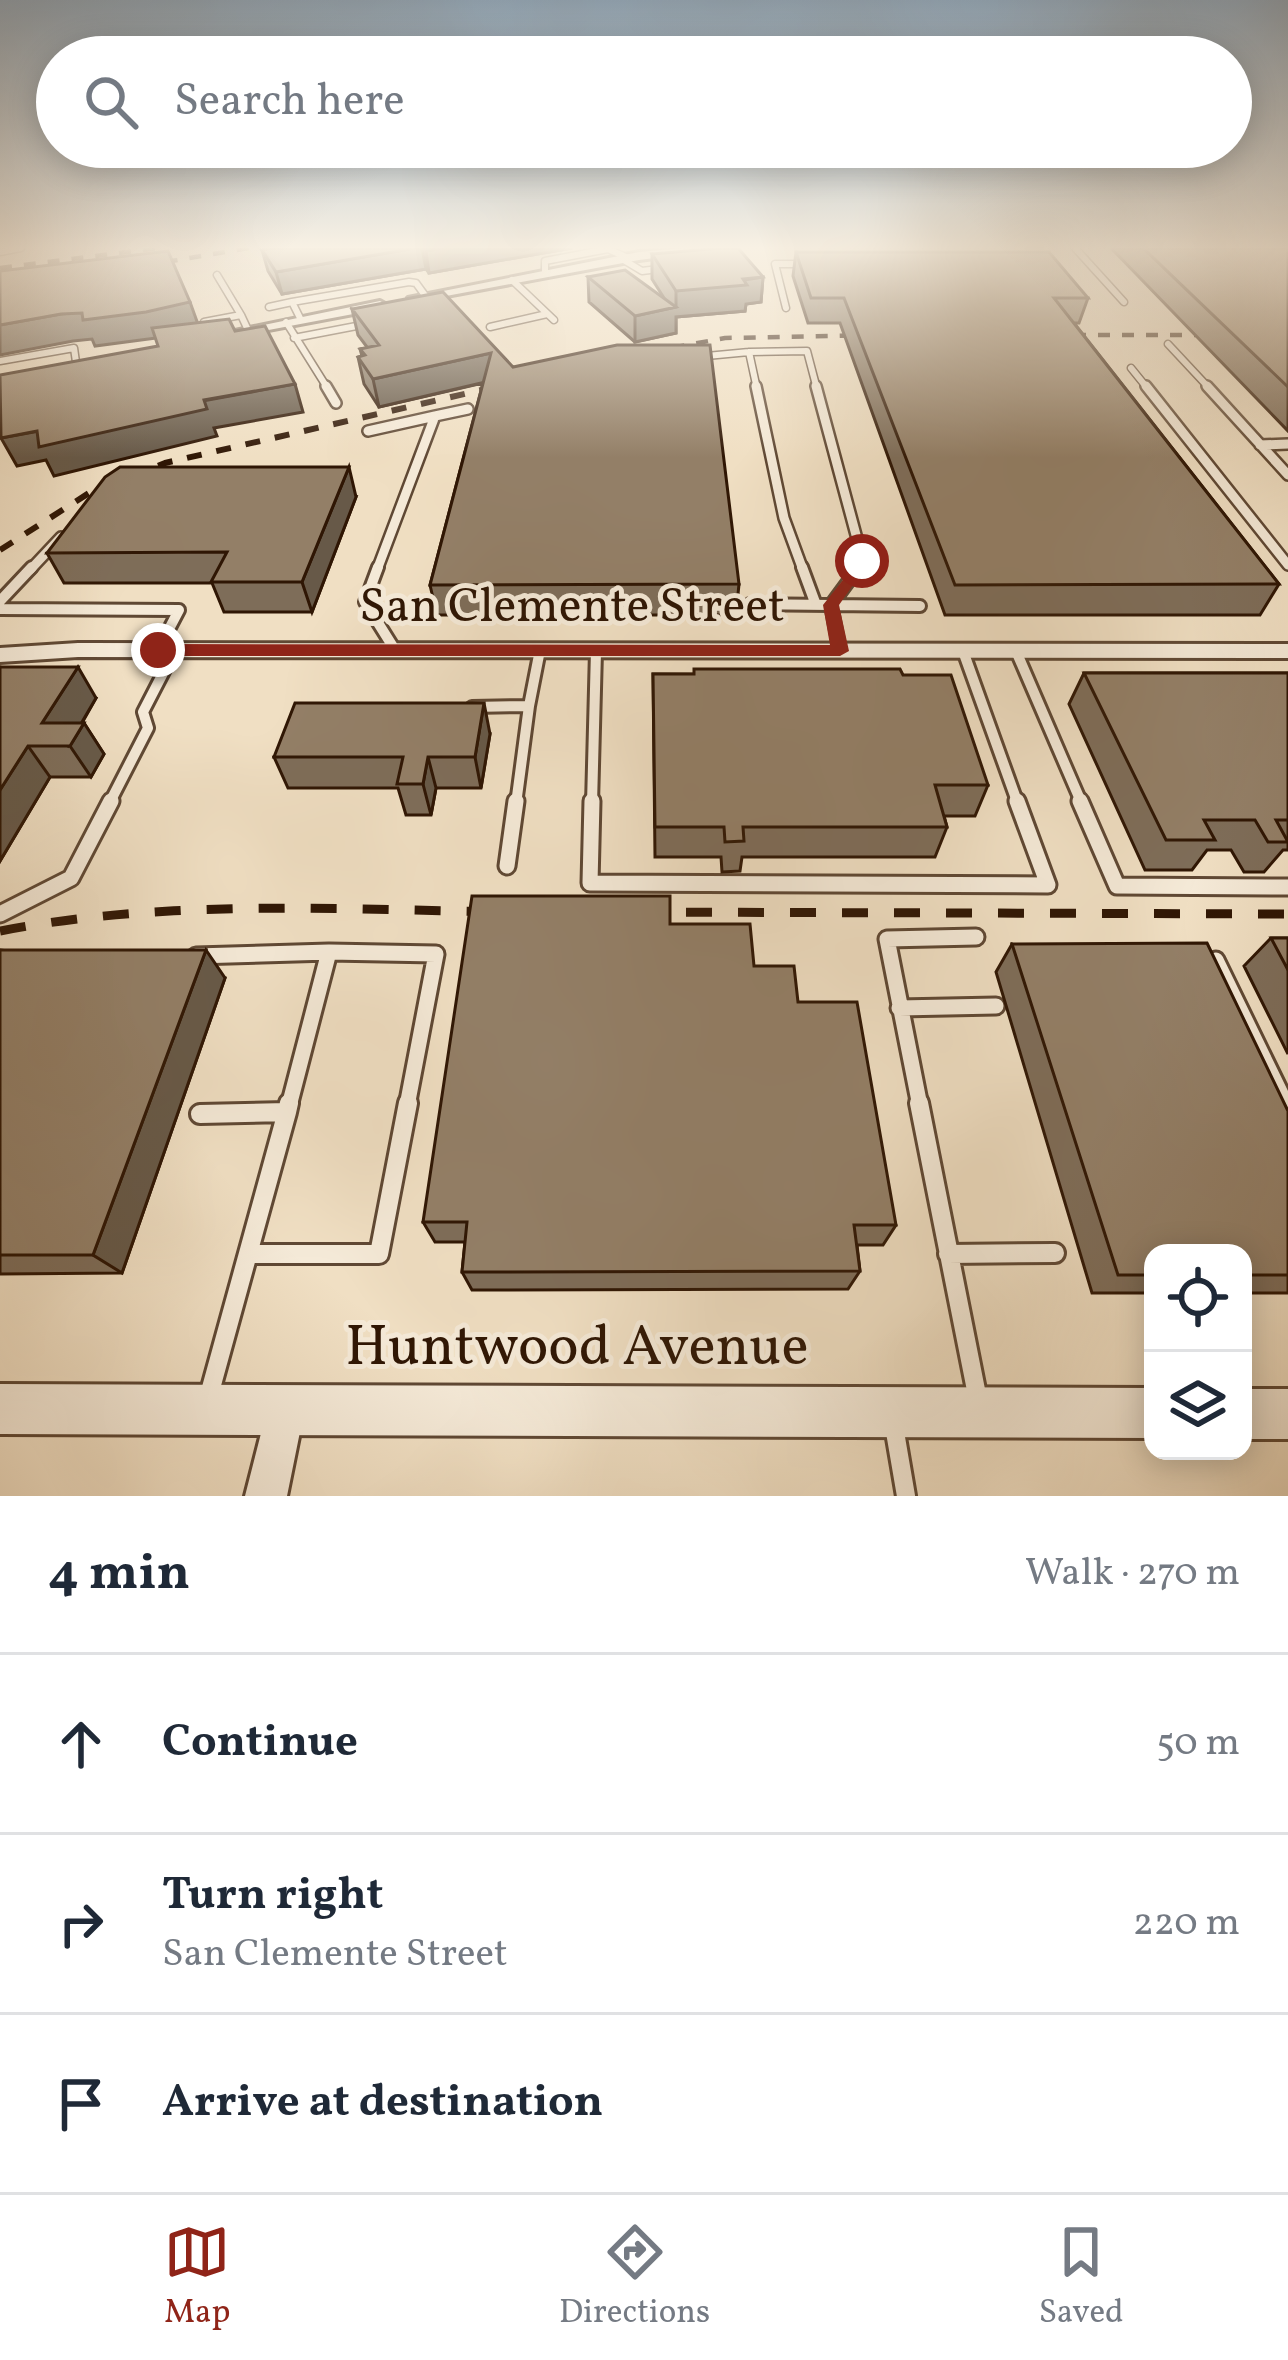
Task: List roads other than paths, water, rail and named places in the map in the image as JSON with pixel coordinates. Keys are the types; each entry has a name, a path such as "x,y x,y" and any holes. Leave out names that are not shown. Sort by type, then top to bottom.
{"street":[{"path":"203,330 311,318"},
{"path":"13,378 95,358"},
{"name":"San Clemente Street","path":"0,655 166,650 1288,651"},
{"name":"Huntwood Avenue","path":"0,1409 1144,1413"},
{"path":"266,1496 284,1412"},
{"path":"1252,1414 1288,1414"}],"lane":[{"path":"243,318 245,322"},
{"path":"294,318 294,338 336,403"},
{"path":"490,327 546,318"},
{"path":"294,338 376,322"},
{"path":"1168,344 1288,475"},
{"path":"0,361 74,348 76,362"},
{"path":"682,358 807,351 862,561 831,605 840,651"},
{"path":"748,352 784,518 816,604"},
{"path":"1131,368 1288,565"},
{"path":"368,431 469,409"},
{"path":"395,650 365,602 435,416"},
{"path":"1260,445 1288,444"},
{"path":"0,605 70,528"},
{"path":"750,604 920,606"},
{"path":"0,605 179,610 143,712 148,728 70,878 0,914"},
{"path":"507,866 540,650"},
{"path":"596,651 590,883 1048,885 963,651"},
{"path":"1016,651 1117,886 1288,887"},
{"path":"459,707 529,706"},
{"path":"976,937 887,939 980,1413"},
{"path":"205,1411 329,952"},
{"path":"186,956 436,954 380,1254 248,1254"},
{"path":"1216,960 1288,1109"},
{"path":"899,1008 996,1006"},
{"path":"200,1114 286,1112"},
{"path":"948,1254 1055,1252"},
{"path":"892,1412 906,1496"}],"railway":[{"path":"649,352 725,338 876,335"},
{"path":"1050,335 1288,335"},
{"path":"486,389 514,383"},
{"path":"0,550 89,493 165,463 499,386"},
{"path":"0,931 187,910 502,912"},
{"path":"634,912 1288,914"}]}
